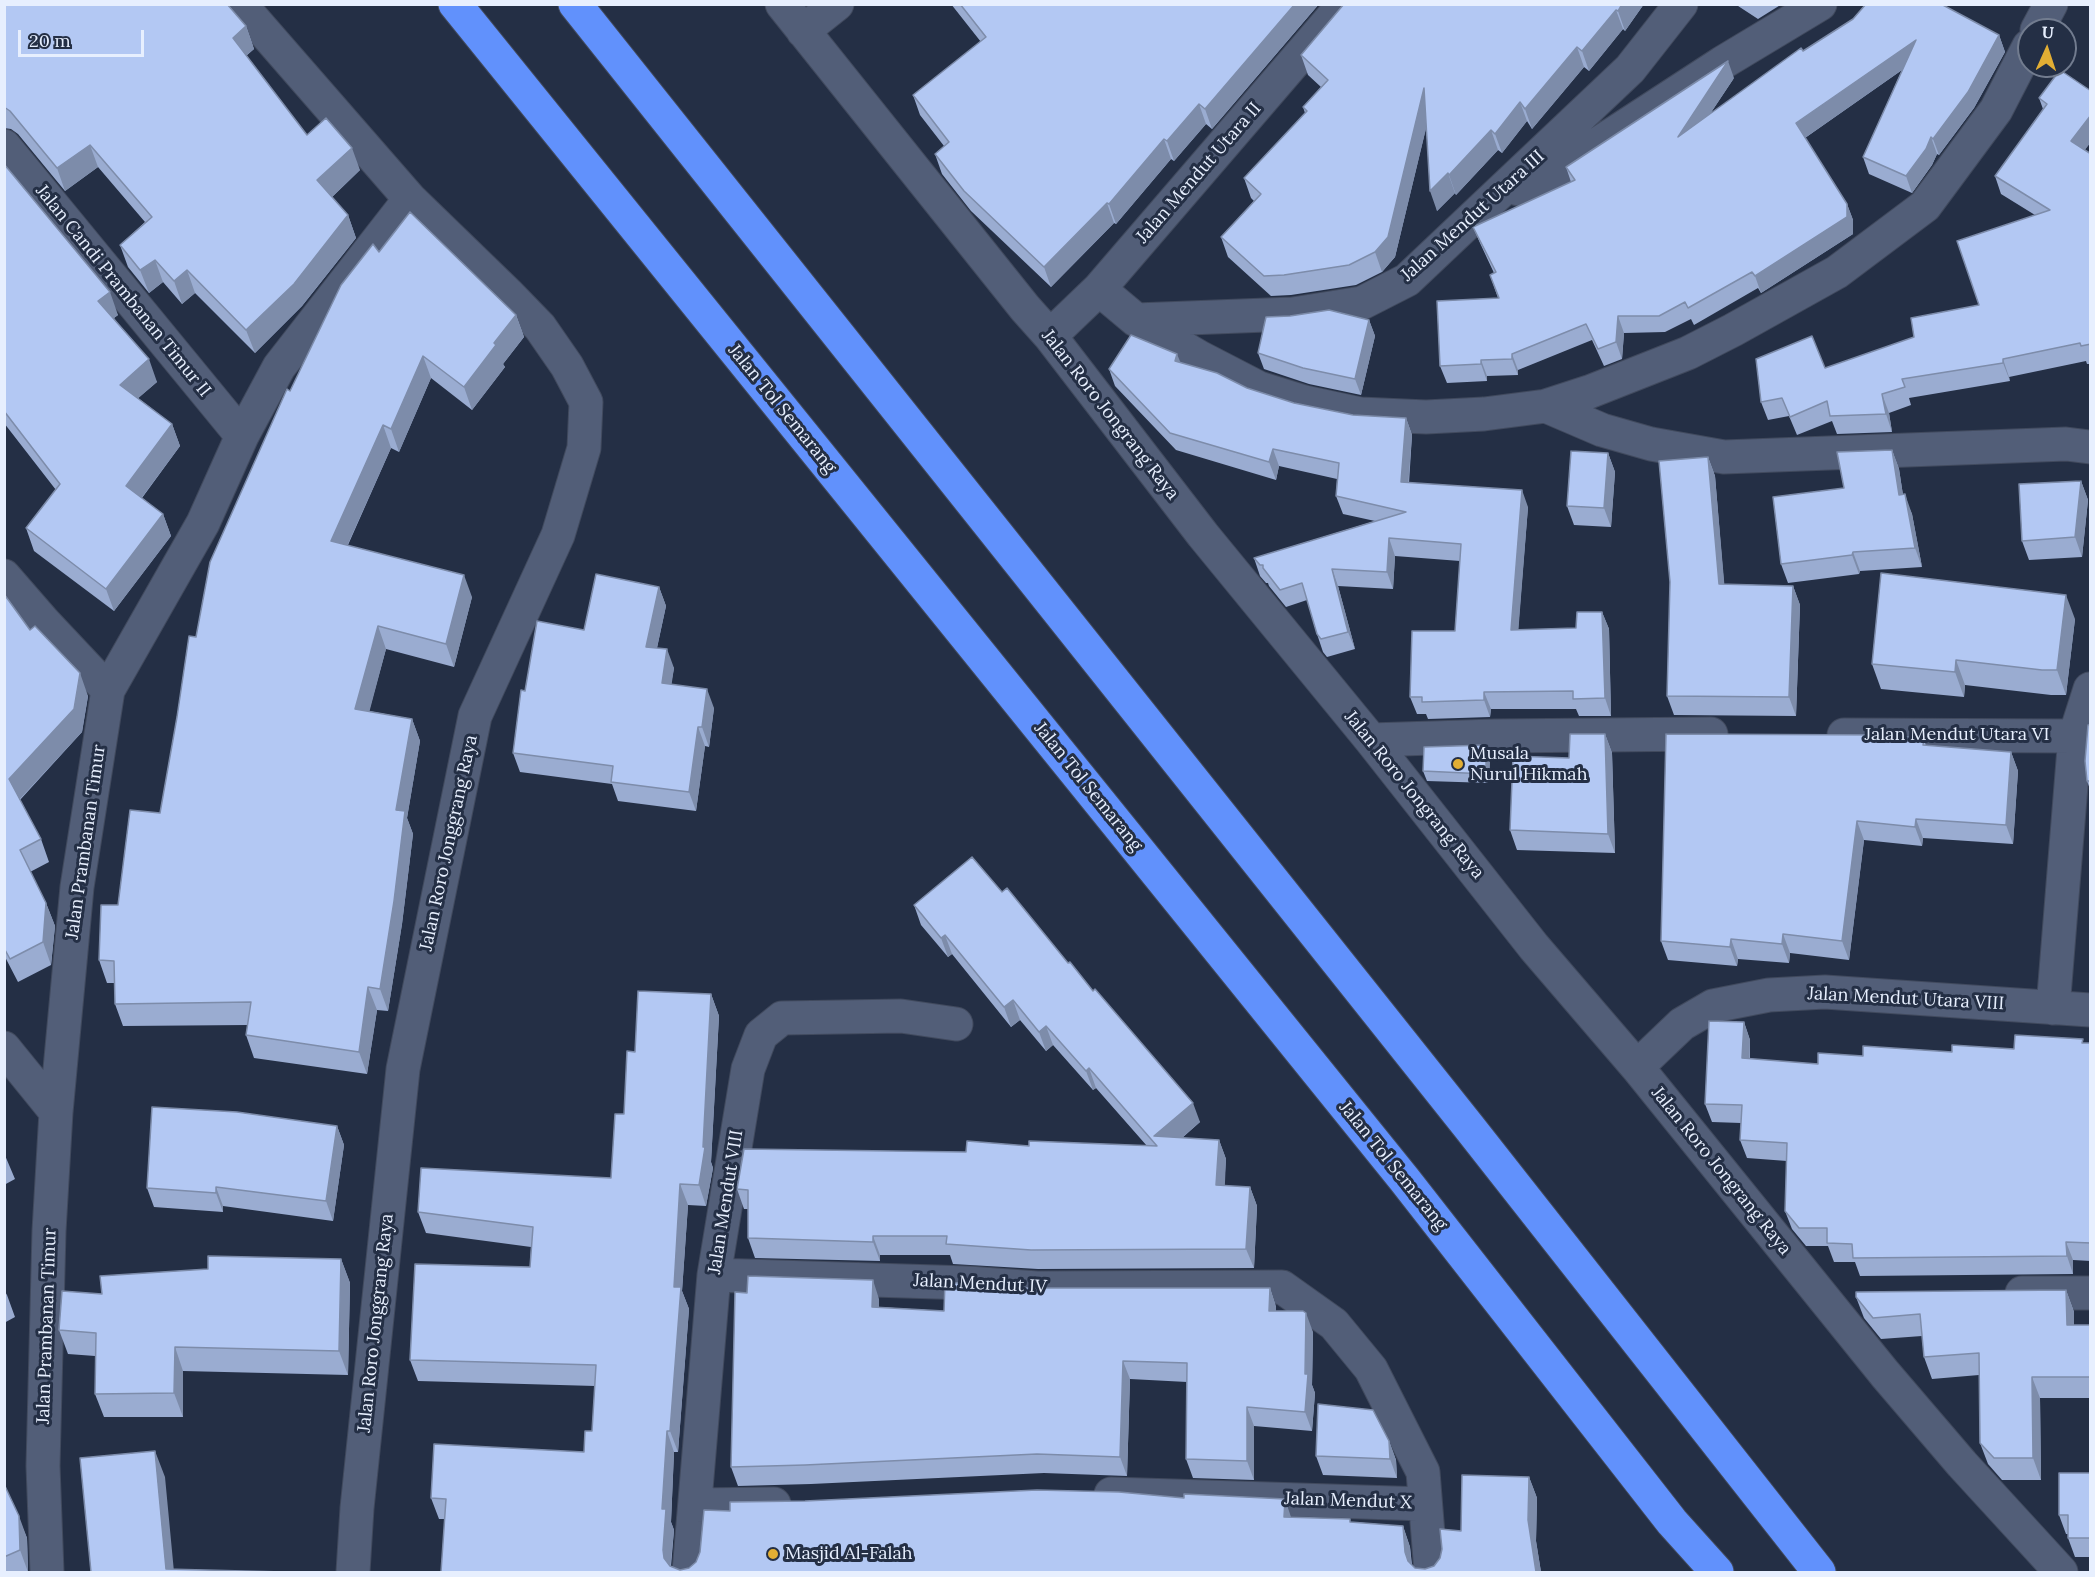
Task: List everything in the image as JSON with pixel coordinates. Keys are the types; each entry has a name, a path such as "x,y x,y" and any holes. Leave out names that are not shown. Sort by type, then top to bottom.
{"highway":[{"name":"Jalan Tol Semarang","path":"455,4 1404,1179 1672,1522 1717,1572"},
{"path":"575,4 1454,1108 1819,1572"}],"street":[{"name":"Jalan Roro Jonggrang Raya","path":"240,4 410,199 540,327 567,366 586,402 584,448 558,535 475,716 402,1069 357,1508 353,1572"},
{"name":"Jalan Roro Jongrang Raya","path":"782,4 1025,308 1050,336 1203,536 1371,740 1534,947 1637,1067 1893,1383 2061,1572"},
{"path":"803,31 837,4"},
{"name":"Jalan Mendut Utara II","path":"1050,336 1099,289 1344,4"},
{"name":"Jalan Mendut Utara III","path":"1137,320 1293,314 1362,303 1407,280 1630,69 1681,4"},
{"path":"1494,199 1550,175 1722,63 1820,4"},
{"path":"2043,18 2050,4"},
{"path":"1099,289 1137,320 1201,358 1259,388 1305,402 1360,414 1426,417 1485,414 1546,406 1679,357 1733,330 1837,272 1925,206 1996,110 2017,69"},
{"name":"Jalan Candi Prambanan Timur II","path":"4,146 242,436"},
{"name":"Jalan Prambanan Timur","path":"47,1572 43,1466 49,1231 56,1112 77,887 108,690 203,523 242,436 279,367 410,199"},
{"path":"1546,406 1602,430 1651,444 1724,457 2066,444 2091,447"},
{"path":"4,576 108,690"},
{"path":"2053,1008 2075,736 2091,689"},
{"path":"1371,740 1495,736 1743,734"},
{"name":"Jalan Mendut Utara VI","path":"1814,735 2075,736"},
{"name":"Jalan Mendut Utara VIII","path":"1637,1067 1682,1024 1713,1006 1769,995 1825,992 2091,1010"},
{"name":"Jalan Mendut VIII","path":"689,1572 714,1275 748,1069 761,1035 782,1018 901,1016 957,1024"},
{"path":"4,1048 56,1112"},
{"name":"Jalan Mendut IV","path":"714,1275 873,1279 1037,1288 1282,1287 1334,1324 1371,1369 1423,1472 1425,1504"},
{"path":"1997,1294 2091,1293"},
{"path":"1822,1295 1857,1295"},
{"name":"Jalan Mendut X","path":"1079,1493 1425,1504"},
{"path":"695,1505 800,1503"},
{"path":"1425,1504 1431,1572"}],"building":[{"path":"4,4 227,4 246,26 233,38 307,135 326,118 352,148 317,180 348,215 294,284 246,330 187,270 174,281 155,260 140,270 120,245 152,217 90,145 57,168 10,111 4,107"},
{"path":"960,4 1295,4 1205,109 1199,104 1167,141 1164,139 1109,204 1107,203 1044,267 964,191 935,154 949,142 913,95 986,37"},
{"path":"1344,4 1622,4 1582,51 1577,47 1525,109 1520,102 1495,134 1491,130 1449,175 1448,173 1430,191 1424,88 1388,237 1375,252 1349,265 1264,276 1221,237 1261,194 1244,178 1307,111 1303,107 1328,80 1301,55"},
{"path":"1866,4 1941,4 1999,35 1968,92 1933,139 1931,137 1926,149 1906,176 1863,157 1916,40 1796,123 1847,204 1847,217 1755,276 1752,272 1688,308 1685,302 1659,316 1618,316 1616,342 1598,349 1586,324 1512,354 1512,359 1481,360 1481,364 1440,366 1437,301 1499,298 1490,275 1496,272 1473,227 1575,180 1566,167 1728,61 1678,137 1801,48 1803,51 1853,19"},
{"path":"2054,78 2072,78 2091,91 2091,115 2071,141 2091,154 2091,344 2081,346 2080,343 2003,359 2003,363 1902,379 1905,387 1882,394 1886,414 1830,416 1827,401 1790,417 1782,398 1761,402 1756,359 1812,336 1825,368 1914,337 1911,318 1979,305 1957,241 2050,210 1995,176 2047,104 2039,98"},
{"path":"4,164 110,292 98,301 149,359 120,385 172,424 126,486 163,514 106,589 26,528 60,484 4,411"},
{"path":"410,212 516,315 464,387 423,356 391,429 383,425 331,541 464,575 446,644 378,626 355,709 412,719 396,810 405,811 380,989 368,987 359,1052 246,1035 251,1002 115,1004 114,961 99,960 101,905 118,905 130,810 160,813 189,636 196,637 210,562 287,389 290,391 341,285 373,244 379,252"},
{"path":"1329,310 1369,320 1355,379 1303,368 1258,353 1266,317"},
{"path":"1131,335 1177,354 1175,361 1217,373 1247,388 1294,403 1353,415 1406,418 1401,482 1522,490 1511,630 1576,628 1577,612 1602,612 1605,698 1573,699 1573,691 1484,692 1484,700 1422,702 1422,697 1410,697 1412,631 1455,631 1461,544 1389,538 1387,572 1332,569 1348,632 1321,639 1317,634 1302,583 1280,590 1263,565 1260,565 1254,558 1406,512 1336,496 1339,463 1273,449 1269,462 1170,433 1109,369"},
{"path":"1892,450 1899,495 1905,494 1915,548 1853,552 1852,555 1781,564 1773,497 1844,488 1837,452"},
{"path":"1571,451 1608,453 1604,508 1567,506"},
{"path":"1708,457 1719,584 1793,586 1789,697 1667,696 1670,582 1659,461"},
{"path":"2081,481 2075,537 2022,541 2019,484"},
{"path":"1881,573 2066,595 2057,670 1956,660 1955,672 1872,664"},
{"path":"596,574 659,587 646,647 667,649 662,683 707,689 702,727 698,727 689,792 611,782 613,766 513,753 521,690 525,691 537,621 584,630"},
{"path":"4,594 30,630 35,626 80,673 74,709 9,779 41,839 20,850 46,903 43,942 10,959 4,948"},
{"path":"2088,725 2091,725 2091,781 2087,781 2085,761"},
{"path":"1570,734 1605,734 1608,834 1510,830 1513,756 1569,758"},
{"path":"1666,734 1887,735 1924,739 1923,745 2011,752 2006,825 1916,819 1915,827 1857,821 1842,941 1783,934 1782,944 1731,939 1730,947 1661,941"},
{"name":"Musala Nurul Hikmah","path":"1486,745 1486,774 1423,771 1424,747"},
{"path":"972,857 1002,892 1007,888 1068,963 1070,962 1093,991 1095,989 1193,1103 1154,1136 1219,1140 1216,1185 1250,1187 1246,1249 1031,1250 946,1244 947,1236 873,1236 873,1242 748,1238 748,1190 737,1189 744,1149 966,1152 967,1141 1029,1146 1029,1141 1157,1146 1089,1068 1086,1071 1046,1026 1039,1032 1013,1000 1004,1007 945,935 941,938 914,905"},
{"path":"638,991 711,994 703,1147 705,1147 699,1185 680,1184 674,1287 681,1287 662,1509 666,1509 664,1558 670,1566 680,1570 689,1568 696,1562 700,1552 704,1510 730,1511 730,1502 805,1501 1037,1490 1119,1492 1184,1498 1184,1494 1285,1499 1284,1517 1350,1519 1350,1522 1403,1526 1408,1561 1415,1568 1425,1569 1434,1566 1440,1558 1442,1549 1440,1529 1461,1531 1462,1475 1529,1477 1528,1520 1536,1572 441,1572 446,1499 431,1498 434,1444 584,1452 585,1431 592,1431 596,1365 410,1360 415,1264 530,1267 533,1227 418,1212 421,1168 611,1178 615,1114 624,1114 627,1051 635,1052"},
{"path":"1709,1021 1744,1022 1742,1058 1818,1064 1818,1053 1863,1056 1863,1046 1952,1052 1952,1045 2014,1049 2015,1035 2083,1039 2082,1043 2091,1043 2091,1243 2066,1242 2067,1256 1853,1258 1852,1244 1827,1243 1827,1228 1799,1228 1785,1211 1787,1143 1740,1140 1742,1105 1705,1104"},
{"path":"152,1107 237,1112 337,1126 326,1201 216,1187 216,1193 147,1188"},
{"path":"208,1256 341,1259 339,1351 175,1347 174,1393 95,1394 96,1333 59,1330 62,1291 102,1294 100,1276 208,1269"},
{"path":"748,1276 873,1280 872,1307 944,1311 945,1282 1030,1288 1270,1288 1269,1311 1303,1311 1306,1313 1305,1374 1308,1374 1305,1412 1247,1407 1247,1461 1186,1459 1187,1363 1123,1361 1120,1457 1037,1454 731,1467 735,1292 747,1293"},
{"path":"2066,1290 2067,1325 2091,1325 2091,1377 2032,1377 2033,1458 1994,1458 1980,1443 1979,1353 1924,1357 1920,1314 1873,1318 1856,1297 1856,1292"},
{"path":"1318,1404 1373,1410 1389,1441 1390,1459 1316,1456"},
{"path":"155,1451 166,1569 284,1572 91,1572 80,1458"},
{"path":"2059,1473 2091,1473 2091,1538 2068,1538 2068,1515 2059,1515"},
{"path":"4,1484 19,1516 20,1550 4,1557"}],"place":[{"name":"Musala Nurul Hikmah","path":"1458,764"},
{"name":"Masjid Al-Falah","path":"773,1554"}]}
